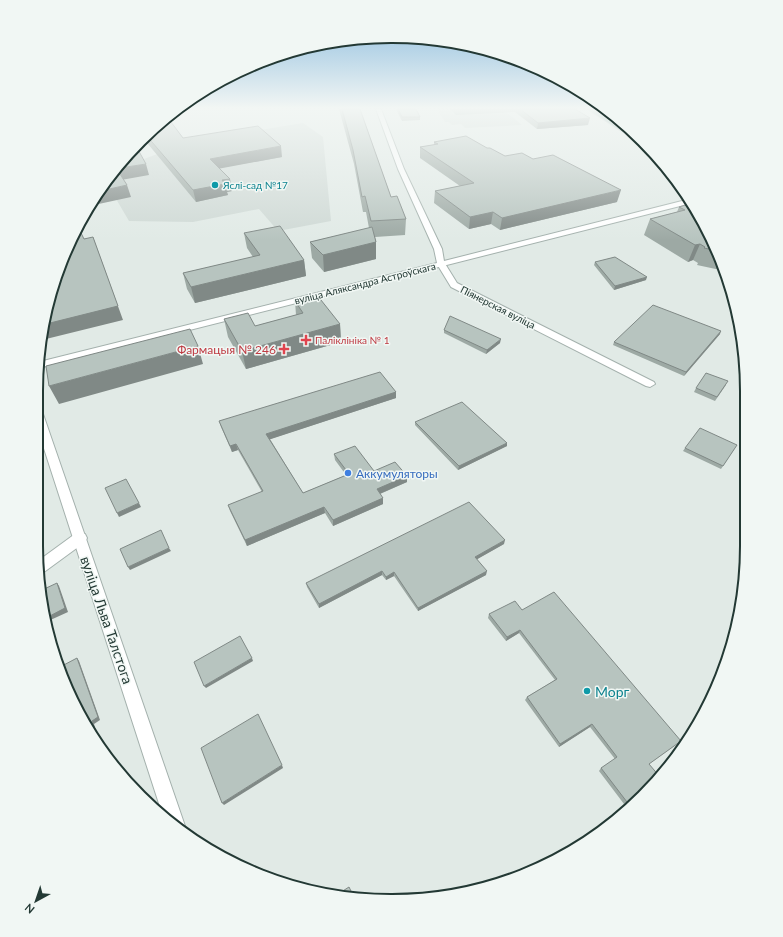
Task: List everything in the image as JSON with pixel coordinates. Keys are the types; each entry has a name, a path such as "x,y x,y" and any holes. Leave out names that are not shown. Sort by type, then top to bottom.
{"street":[{"name":"Піянерская вуліца","path":"395,153 438,249 441,264 454,284 650,384"},
{"name":"вуліца Аляксандра Астроўскага","path":"44,364 684,203"},
{"name":"вуліца Льва Талстога","path":"43,429 173,817"},
{"path":"44,564 80,538"}],"shaded area":[{"path":"161,153 324,153 331,221 278,231 259,209 193,222 129,221 109,187 128,165"}],"building":[{"path":"138,153 140,153 146,164 125,167"},
{"path":"161,153 244,153 210,159 230,179 222,180 225,184 193,190"},
{"path":"354,153 375,153 391,197 397,196 406,219 371,221 365,196 362,197"},
{"path":"429,153 499,153 505,156 522,153 533,159 553,155 621,190 502,218 493,212 470,217 435,191 474,183"},
{"path":"120,173 127,185 108,189"},
{"path":"685,205 709,249 704,248 705,247 700,244 695,245 650,219 685,210 679,207"},
{"path":"280,226 304,260 191,287 183,273 260,255 244,233"},
{"path":"372,227 376,242 323,255 310,242"},
{"path":"81,233 84,239 93,237 118,306 50,323 61,279"},
{"path":"615,257 647,277 615,286 595,262"},
{"path":"317,295 340,324 242,351 224,319 248,313 255,326 303,313 295,301"},
{"path":"653,305 721,331 686,372 614,342"},
{"path":"450,316 501,339 487,350 444,330"},
{"path":"190,329 198,346 49,386 46,366"},
{"path":"380,372 396,392 266,434 303,493 349,474 334,454 355,446 374,471 395,462 407,476 377,489 383,498 333,520 324,507 245,540 228,505 263,491 236,444 230,446 219,421"},
{"path":"706,373 728,381 717,397 696,388"},
{"path":"462,402 507,443 459,466 415,422"},
{"path":"700,428 737,445 723,466 685,448"},
{"path":"126,479 139,503 117,513 105,488"},
{"path":"469,502 505,540 475,557 487,571 418,608 394,572 386,577 382,571 319,604 306,583"},
{"path":"161,530 169,548 128,567 120,549"},
{"path":"57,583 65,608 51,616 46,591 46,588"},
{"name":"Морг","path":"554,592 680,740 649,764 656,772 627,802 601,768 617,757 592,724 560,744 527,697 557,679 520,630 507,637 489,614 515,601 522,610"},
{"path":"240,636 252,658 204,686 194,662"},
{"path":"77,658 98,717 92,721 93,724 79,700 64,665"},
{"path":"258,714 282,765 222,803 201,748"},
{"path":"349,887 351,891 346,891 343,891"}],"place":[{"name":"Яслі-сад №17","path":"215,185"},
{"name":"Паліклініка № 1","path":"306,340"},
{"name":"Фармацыя № 246","path":"284,349"},
{"name":"Аккумуляторы","path":"348,473"},
{"name":"Морг","path":"587,691"}]}
